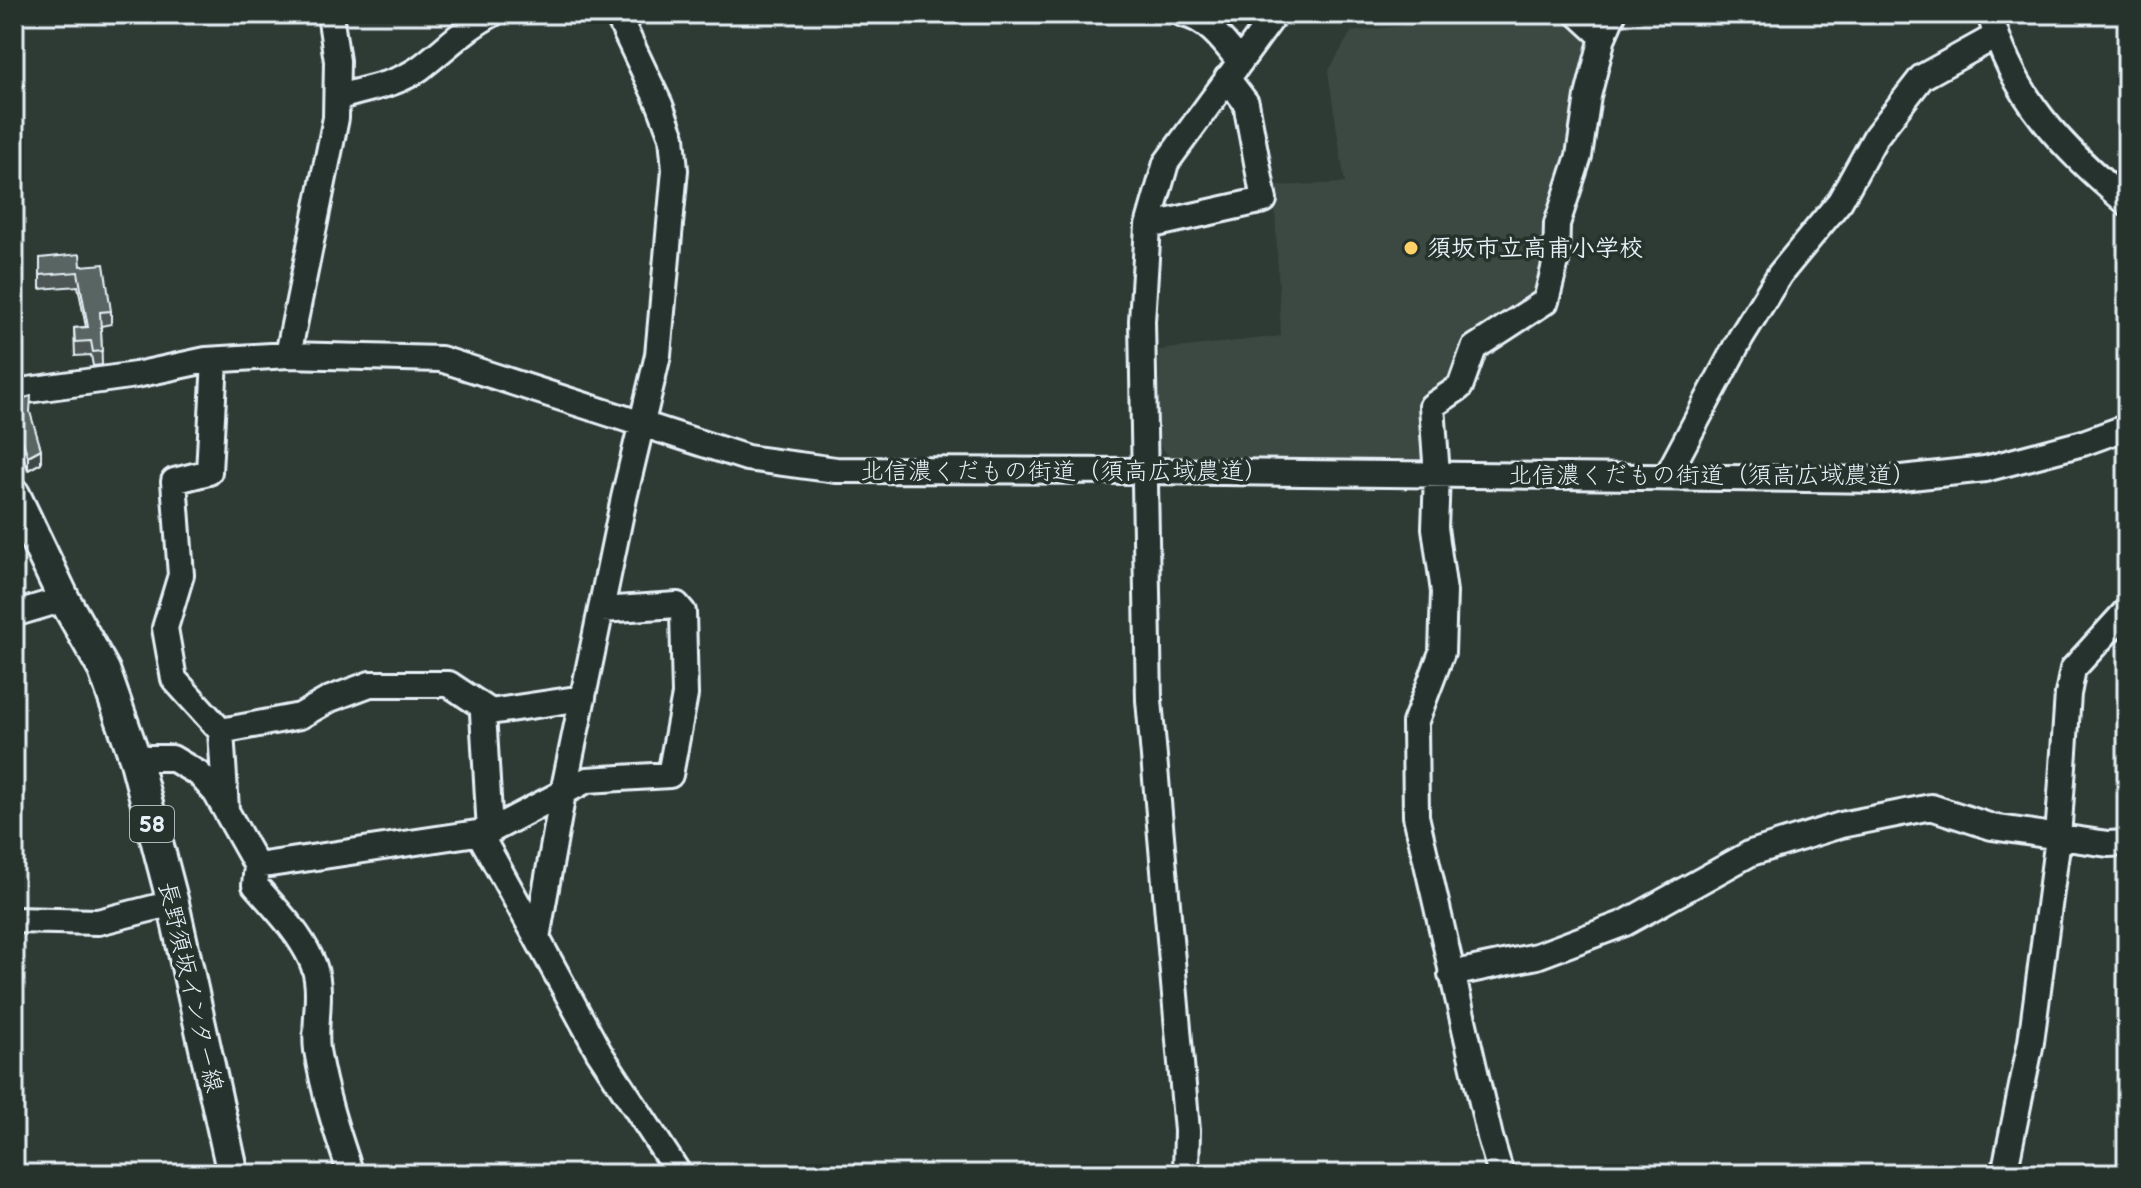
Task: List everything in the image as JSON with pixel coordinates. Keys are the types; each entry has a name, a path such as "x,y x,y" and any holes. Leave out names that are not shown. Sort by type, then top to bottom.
{"main road":[{"name":"長野須坂インター線","path":"14,494 64,599 104,670 135,758 173,903 233,1174"}],"street":[{"path":"288,355 336,118 337,61 330,14"},
{"path":"337,98 359,90 385,86 418,69 492,14"},
{"path":"537,938 563,793 624,498 658,355 675,170 672,137 617,14"},
{"path":"1148,226 1264,200 1246,103 1221,37 1191,16 1183,14"},
{"path":"1186,1174 1187,1131 1149,700 1142,321 1148,226 1166,163 1275,14"},
{"path":"1578,14 1603,37"},
{"path":"1501,1174 1451,974 1416,816 1415,723 1442,652 1444,592 1435,528 1437,475 1432,406 1460,387 1474,348 1546,301 1556,261 1557,224 1579,156 1588,96 1603,37 1613,14"},
{"path":"1667,476 1772,286 1840,201 1876,136 1922,77 1993,25 2007,65 2043,123 2094,175 2127,203"},
{"name":"北信濃くだもの街道（須高広域農道）","path":"14,392 215,360 288,355 441,359 747,458 836,470 1883,480 1985,469 2083,443 2127,427"},
{"path":"215,360 209,472 174,481 181,575 165,628 174,679 221,731 226,810"},
{"path":"14,614 64,599"},
{"path":"257,866 484,832 587,780 670,775 685,695 683,612 677,605 601,610"},
{"path":"2004,1174 2031,1042 2058,838 2068,694 2073,669 2127,610"},
{"path":"221,731 300,716 330,699 370,684 449,684 491,712"},
{"path":"583,698 483,713 484,832 599,1052 679,1174"},
{"path":"135,758 172,758 199,774 216,793 257,866 255,885 293,929 312,961 319,1015 316,1045 327,1105 351,1174"},
{"path":"1451,974 1537,956 1625,923 1751,853 1841,825 1931,807 1992,827 2058,838 2127,843"},
{"path":"14,920 98,922 173,903"}],"shaded area":[{"name":"須坂市立高甫小学校","path":"1501,14 1564,14 1593,39 1536,297 1453,381 1422,405 1424,461 1169,456 1158,443 1159,350 1281,336 1274,186 1345,183 1328,72 1351,32"}],"building":[{"path":"80,254 81,266 104,264 111,311 100,312 102,351 93,352 91,341 75,342 74,328 88,327 78,272 40,275 40,258"},
{"path":"31,396 30,412 41,449 28,456 17,426 14,427 14,401"}],"place":[{"name":"須坂市立高甫小学校","path":"1411,248"}]}
